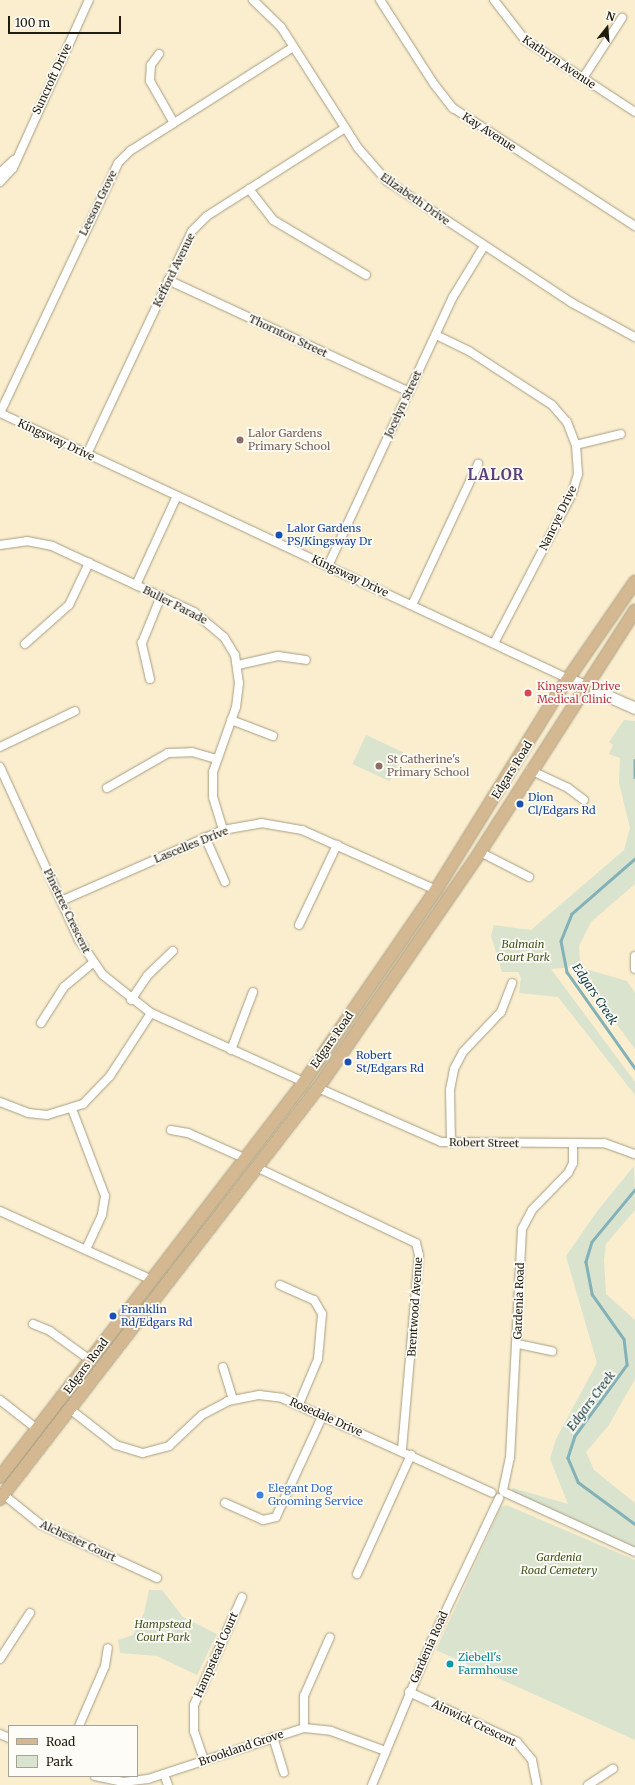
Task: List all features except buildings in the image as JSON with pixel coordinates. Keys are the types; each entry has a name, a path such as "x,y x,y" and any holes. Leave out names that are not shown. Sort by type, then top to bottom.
{"main road":[{"name":"Edgars Road","path":"0,1477 304,1082 436,890 569,679 635,582"},
{"name":"Edgars Road","path":"2,1497 212,1228 318,1088 480,852 530,770 635,610"},
{"path":"493,800 507,808"},
{"path":"371,984 384,992"},
{"path":"200,1218 212,1228"}],"street":[{"name":"Suncroft Drive","path":"1,177 16,158 89,0"},
{"name":"Elizabeth Drive","path":"253,0 272,17 345,128 387,181 572,303 635,337"},
{"name":"Kay Avenue","path":"380,0 434,84 454,108 635,226"},
{"name":"Kathryn Avenue","path":"494,0 524,40 635,112"},
{"path":"583,78 622,18"},
{"name":"Leeson Grove","path":"0,413 114,169 130,151 293,47"},
{"path":"159,54 151,65 150,82 174,123"},
{"name":"Kefford Avenue","path":"87,454 168,280 198,225 249,189 345,128"},
{"path":"249,189 273,220 366,275"},
{"name":"Jocelyn Street","path":"328,566 459,286 484,246"},
{"name":"Thornton Street","path":"168,280 409,392"},
{"name":"Nancye Drive","path":"436,335 469,351 552,405 566,422 576,445 578,474 572,494 494,643"},
{"name":"Kingsway Drive","path":"0,413 569,679 635,708"},
{"path":"576,445 621,434"},
{"path":"412,605 478,464"},
{"path":"136,585 177,496"},
{"name":"Buller Parade","path":"0,545 37,542 88,563 161,596 211,622 230,645 238,665 239,690 232,720 216,759 213,797 224,830"},
{"path":"25,644 69,605 88,563"},
{"path":"150,679 142,643 161,596"},
{"path":"238,665 278,656 306,660"},
{"path":"0,746 75,711"},
{"path":"232,720 273,736"},
{"path":"107,788 168,754 192,752 216,759"},
{"name":"Pinetree Crescent","path":"0,767 61,901 93,963 131,1000 150,1013 304,1082"},
{"path":"530,770 568,788 584,800"},
{"name":"Lascelles Drive","path":"61,901 206,837 224,830 250,824 279,825 302,830 436,890"},
{"path":"206,837 226,882"},
{"path":"299,925 337,845"},
{"path":"480,852 529,877"},
{"path":"131,1000 147,976 173,952"},
{"path":"635,956 635,970"},
{"path":"41,1023 64,986 93,963"},
{"path":"451,1143 450,1090 454,1069 463,1052 501,1012 512,983"},
{"path":"231,1050 253,992"},
{"path":"0,1102 38,1115 72,1109 98,1092 150,1013"},
{"name":"Robert Street","path":"318,1088 422,1136 451,1143 604,1143 635,1154"},
{"path":"72,1109 105,1196 102,1215 86,1250"},
{"path":"171,1130 188,1133 246,1159"},
{"name":"Gardenia Road","path":"372,1785 410,1692 505,1478 518,1344 522,1229 532,1210 568,1173 573,1162 573,1143"},
{"name":"Brentwood Avenue","path":"258,1168 416,1243 419,1255 402,1450"},
{"path":"0,1211 152,1280"},
{"path":"280,1284 314,1300 322,1314 318,1359 299,1404"},
{"path":"33,1324 50,1330 90,1360"},
{"path":"518,1344 552,1351"},
{"path":"224,1367 233,1399"},
{"name":"Rosedale Drive","path":"71,1410 116,1445 147,1452 169,1446 202,1415 233,1399 270,1396 299,1404 402,1450 410,1455 635,1552"},
{"path":"0,1400 37,1430"},
{"path":"225,1503 263,1520 276,1517 323,1415"},
{"path":"357,1574 410,1455"},
{"name":"Alchester Court","path":"2,1497 50,1529 157,1578"},
{"name":"Hampstead Court","path":"204,1760 194,1731 194,1705 242,1598"},
{"path":"0,1659 30,1613"},
{"path":"304,1728 304,1696 330,1637"},
{"path":"79,1725 105,1666 108,1648"},
{"name":"Ainwick Crescent","path":"410,1692 517,1742 532,1760 537,1785"},
{"name":"Brookland Grove","path":"102,1777 134,1782 164,1774 272,1737 304,1728 331,1731 385,1751"},
{"path":"272,1737 284,1772"},
{"path":"588,1785 613,1769"},
{"path":"164,1774 168,1785"}],"green space":[{"name":"Balmain Court Park","path":"624,720 635,721 635,884 591,922 579,946 580,960 586,969 627,981 635,993 635,1049 575,967 551,969 635,1082 635,1095 558,997 519,993 521,978 518,972 502,972 491,936 494,925 531,930 624,850 630,828 619,783 620,758 609,754 613,745 609,742"},
{"path":"366,735 403,752 390,781 352,764"},
{"path":"634,1166 635,1210 606,1244 604,1260 606,1294 635,1320 635,1379 609,1425 586,1452 594,1470 635,1503 635,1549 510,1495 513,1488 568,1504 550,1459 556,1439 597,1363 566,1256 598,1210"},
{"name":"Gardenia Road Cemetery","path":"506,1505 635,1560 635,1740 436,1650 501,1507"},
{"name":"Hampstead Court Park","path":"149,1590 162,1590 183,1617 217,1634 197,1675 157,1656 120,1653 118,1640 133,1635 144,1613"}],"waterway":[{"name":"Edgars Creek","path":"635,760 635,777"},
{"name":"Edgars Creek","path":"635,859 572,914 561,941 567,972 635,1068"},
{"name":"Edgars Creek","path":"635,1190 592,1242 586,1262 592,1294 624,1339 627,1365 575,1436 568,1458 578,1482 635,1524"}],"place":[{"name":"Lalor Gardens Primary School","path":"240,440"},
{"name":"Lalor Gardens PS/Kingsway Dr","path":"279,535"},
{"name":"Kingsway Drive Medical Clinic","path":"528,693"},
{"name":"St Catherine's Primary School","path":"379,766"},
{"name":"Dion Cl/Edgars Rd","path":"520,804"},
{"name":"Robert St/Edgars Rd","path":"348,1062"},
{"name":"Franklin Rd/Edgars Rd","path":"113,1316"},
{"name":"Elegant Dog Grooming Service","path":"260,1495"},
{"name":"Ziebell's Farmhouse","path":"450,1664"}],"district":[{"name":"LALOR","path":"496,475"}]}
